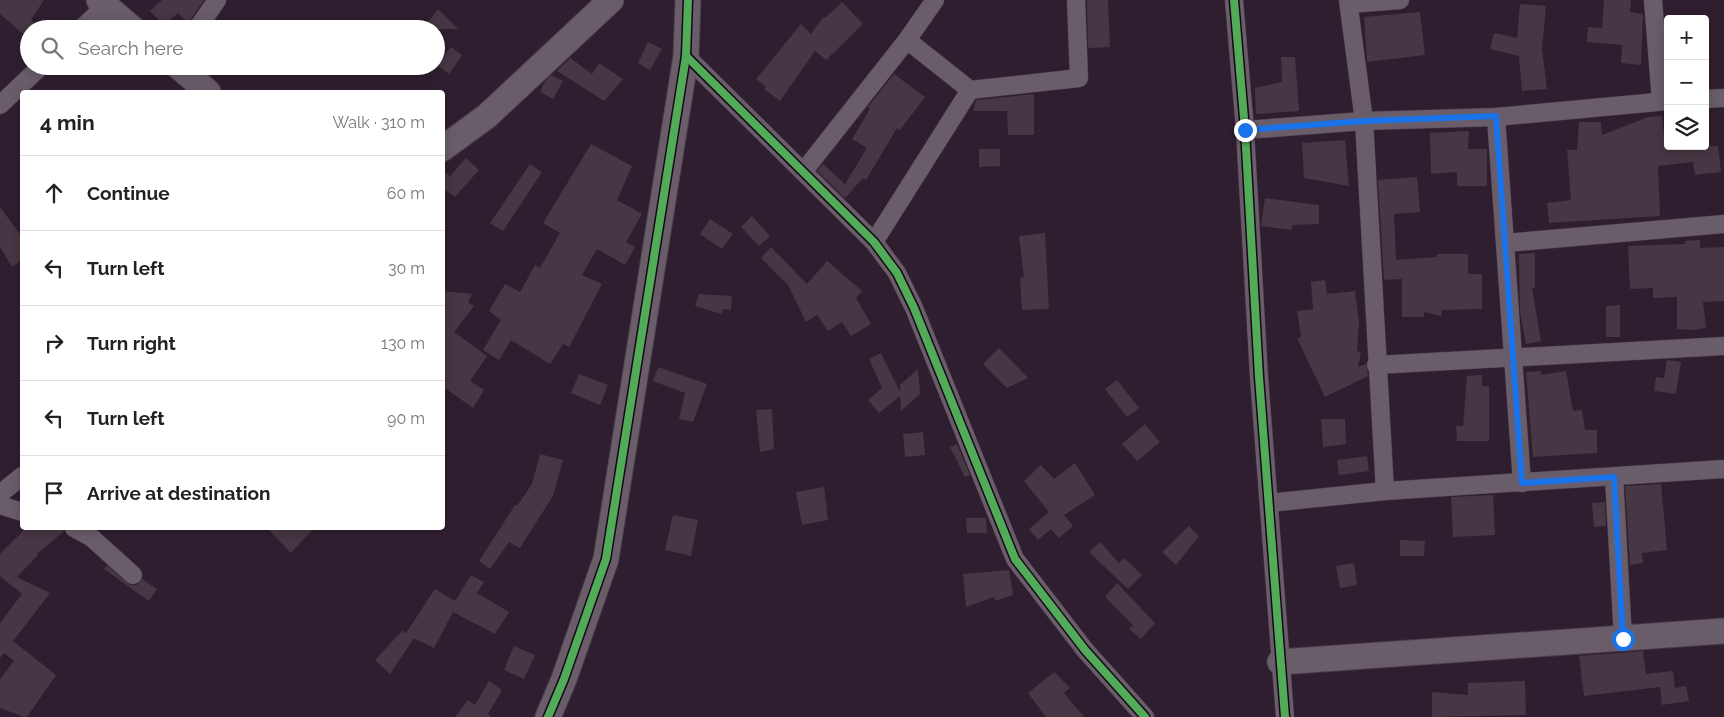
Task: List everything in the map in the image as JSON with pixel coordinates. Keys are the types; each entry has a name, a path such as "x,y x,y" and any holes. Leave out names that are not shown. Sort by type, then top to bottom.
{"street":[{"path":"203,20 217,0"},
{"path":"445,147 487,116 611,0"},
{"path":"548,717 564,678 606,559 686,56 688,0"},
{"path":"803,172 907,40 935,0"},
{"path":"907,40 970,90 1079,78 1076,0"},
{"path":"1234,0 1245,130 1252,270 1285,717"},
{"path":"1385,491 1376,365 1364,121 1349,2 1400,0"},
{"path":"1245,130 1364,121 1496,116 1664,101 1652,0"},
{"path":"88,20 102,3 123,20"},
{"path":"686,56 874,242 897,273 914,308 1015,559 1085,650 1145,717"},
{"path":"0,105 32,75"},
{"path":"188,75 206,90"},
{"path":"874,242 970,90"},
{"path":"1709,99 1724,98"},
{"path":"1496,116 1522,483"},
{"path":"1505,243 1724,224"},
{"path":"1376,365 1724,346"},
{"path":"1269,503 1385,491 1724,469"},
{"path":"1614,477 1623,639"},
{"path":"0,494 20,478"},
{"path":"0,506 20,511"},
{"path":"78,530 92,538 133,575"},
{"path":"1280,662 1724,631"}],"building":[{"path":"0,0 44,0 31,20 20,20 20,31 0,14"},
{"path":"162,0 204,0 190,20 185,20 178,13 170,20 159,20 150,11"},
{"path":"1087,0 1108,0 1110,47 1088,48"},
{"path":"1604,0 1631,0 1630,12 1643,14 1641,65 1621,63 1622,45 1587,42 1588,27 1602,28"},
{"path":"842,2 863,24 826,60 815,51 780,101 764,89 766,87 756,79 801,24 811,34 823,17 825,18"},
{"path":"1520,4 1546,6 1542,48 1547,89 1522,91 1519,56 1490,49 1494,33 1517,38"},
{"path":"438,9 458,29 445,29 445,20 430,20"},
{"path":"1420,12 1425,55 1367,62 1364,17"},
{"path":"648,42 662,49 650,70 638,63"},
{"path":"451,47 462,55 449,74 445,71 445,55"},
{"path":"1281,57 1295,57 1299,111 1256,114 1255,88 1282,82"},
{"path":"570,58 592,74 599,63 623,79 604,101 557,71"},
{"path":"894,74 925,97 900,130 897,128 866,180 863,178 845,198 817,171 823,164 845,184 867,148 852,139 870,109 868,107"},
{"path":"551,75 563,81 553,99 540,92 545,81"},
{"path":"1034,94 1034,135 1008,135 1007,111 973,111 976,100"},
{"path":"1662,116 1664,150 1709,150 1709,146 1718,146 1721,172 1695,175 1693,162 1658,166 1660,216 1549,223 1547,203 1571,200 1567,150 1577,150 1579,122 1601,122 1602,135 1648,117"},
{"path":"1469,131 1468,149 1487,149 1487,186 1457,186 1457,172 1431,174 1430,133"},
{"path":"1345,140 1349,186 1304,178 1302,143"},
{"path":"591,144 632,166 617,200 642,214 626,242 635,247 625,265 597,249 582,275 602,284 569,347 563,344 550,364 511,340 499,360 483,350 501,320 489,311 505,284 520,292 535,265 540,268 560,233 543,223"},
{"path":"979,149 1000,149 1000,166 979,167"},
{"path":"466,158 479,170 455,197 445,190 445,172 450,176"},
{"path":"530,164 542,172 503,231 490,223"},
{"path":"1417,177 1420,212 1394,214 1396,260 1437,257 1437,254 1468,254 1468,274 1482,274 1482,309 1442,310 1441,316 1424,312 1424,317 1402,317 1402,279 1384,280 1378,180"},
{"path":"1265,198 1319,205 1319,224 1292,225 1292,230 1261,226"},
{"path":"0,207 20,234 20,261 12,267 0,247"},
{"path":"752,216 770,236 759,246 741,227"},
{"path":"710,219 733,234 722,249 700,234"},
{"path":"1045,233 1049,309 1022,310 1020,278 1024,277 1019,236"},
{"path":"1700,240 1700,248 1724,247 1724,301 1703,302 1706,328 1677,329 1677,297 1653,298 1653,288 1630,289 1628,246 1685,244 1685,241"},
{"path":"771,247 807,284 827,261 862,291 856,298 871,324 851,336 842,322 828,331 817,315 806,322 788,285 761,258"},
{"path":"1535,253 1535,288 1532,288 1541,341 1526,344 1520,312 1519,254"},
{"path":"1325,280 1327,294 1355,291 1359,322 1357,351 1361,352 1358,367 1366,364 1368,376 1325,397 1297,338 1301,337 1297,311 1313,309 1311,282"},
{"path":"445,291 472,294 468,302 474,306 454,332 487,356 470,381 484,390 473,408 445,388"},
{"path":"699,294 732,296 731,310 723,309 721,314 695,306"},
{"path":"1620,305 1620,337 1606,337 1606,306"},
{"path":"999,348 1028,378 1007,388 983,364"},
{"path":"881,353 900,392 900,385 918,369 920,394 901,411 900,396 879,413 868,400 882,388 869,359"},
{"path":"1667,360 1681,362 1676,394 1654,391 1656,377 1664,378"},
{"path":"658,367 707,384 693,422 679,419 685,393 653,381"},
{"path":"1541,371 1541,375 1566,371 1573,411 1582,410 1585,430 1597,430 1597,453 1533,457 1526,372"},
{"path":"579,374 608,385 600,405 571,393"},
{"path":"1482,375 1482,386 1489,386 1489,441 1457,441 1456,426 1463,426 1467,376"},
{"path":"1117,380 1139,408 1127,417 1105,389"},
{"path":"772,409 774,449 760,452 756,410"},
{"path":"1321,419 1345,419 1346,444 1323,447"},
{"path":"1145,424 1160,442 1137,461 1122,444"},
{"path":"923,432 925,455 905,457 903,434"},
{"path":"957,444 970,475 965,477 950,447"},
{"path":"540,454 563,460 553,496 520,548 509,542 490,569 479,561 515,505 517,506 532,484"},
{"path":"1367,456 1369,471 1339,475 1337,460"},
{"path":"1075,463 1095,495 1064,515 1073,526 1059,538 1051,529 1038,540 1029,529 1049,512 1024,481 1041,465 1054,479"},
{"path":"1661,484 1667,550 1642,553 1643,563 1630,565 1625,486"},
{"path":"824,487 828,520 802,525 796,492"},
{"path":"1493,495 1495,535 1453,537 1451,497"},
{"path":"1605,502 1606,526 1594,527 1592,503"},
{"path":"673,515 698,520 691,556 665,550"},
{"path":"966,518 986,518 987,533 967,533"},
{"path":"1189,526 1199,536 1176,565 1162,552"},
{"path":"24,530 64,530 37,554 17,577 50,593 13,641 56,675 27,717 0,708 0,679 14,661 4,653 0,658 0,623 22,594 0,576 0,554"},
{"path":"269,530 312,530 291,553"},
{"path":"1400,540 1425,541 1424,556 1400,556"},
{"path":"1100,542 1119,563 1124,558 1142,575 1128,589 1089,552"},
{"path":"1354,563 1357,585 1340,588 1336,566"},
{"path":"107,565 130,585 137,585 142,579 157,589 149,601 104,569"},
{"path":"1009,570 1013,595 995,601 994,597 966,607 963,574"},
{"path":"471,575 484,582 477,593 509,612 495,634 453,612 434,648 414,638 390,674 375,660 402,631 406,633 435,589 455,601"},
{"path":"1117,583 1155,623 1141,639 1129,629 1133,625 1105,597"},
{"path":"514,646 535,655 524,679 504,670"},
{"path":"1643,651 1646,674 1673,671 1675,688 1686,686 1689,701 1662,705 1660,687 1584,696 1579,656"},
{"path":"1054,672 1070,688 1064,693 1084,717 1046,717 1028,693"},
{"path":"489,681 502,690 488,714 491,717 455,717 468,700 475,705"},
{"path":"1525,681 1526,715 1432,717 1432,692 1468,695 1468,683"}],"cycle path":[{"path":"548,717 564,679 606,559 686,56 688,0"},
{"path":"1234,0 1245,130 1259,377 1285,717"},
{"path":"686,56 874,242 897,273 914,308 1015,559 1085,650 1145,717"}],"route":[{"path":"1245,130 1364,121 1496,116 1522,483 1614,477 1623,639"}]}
